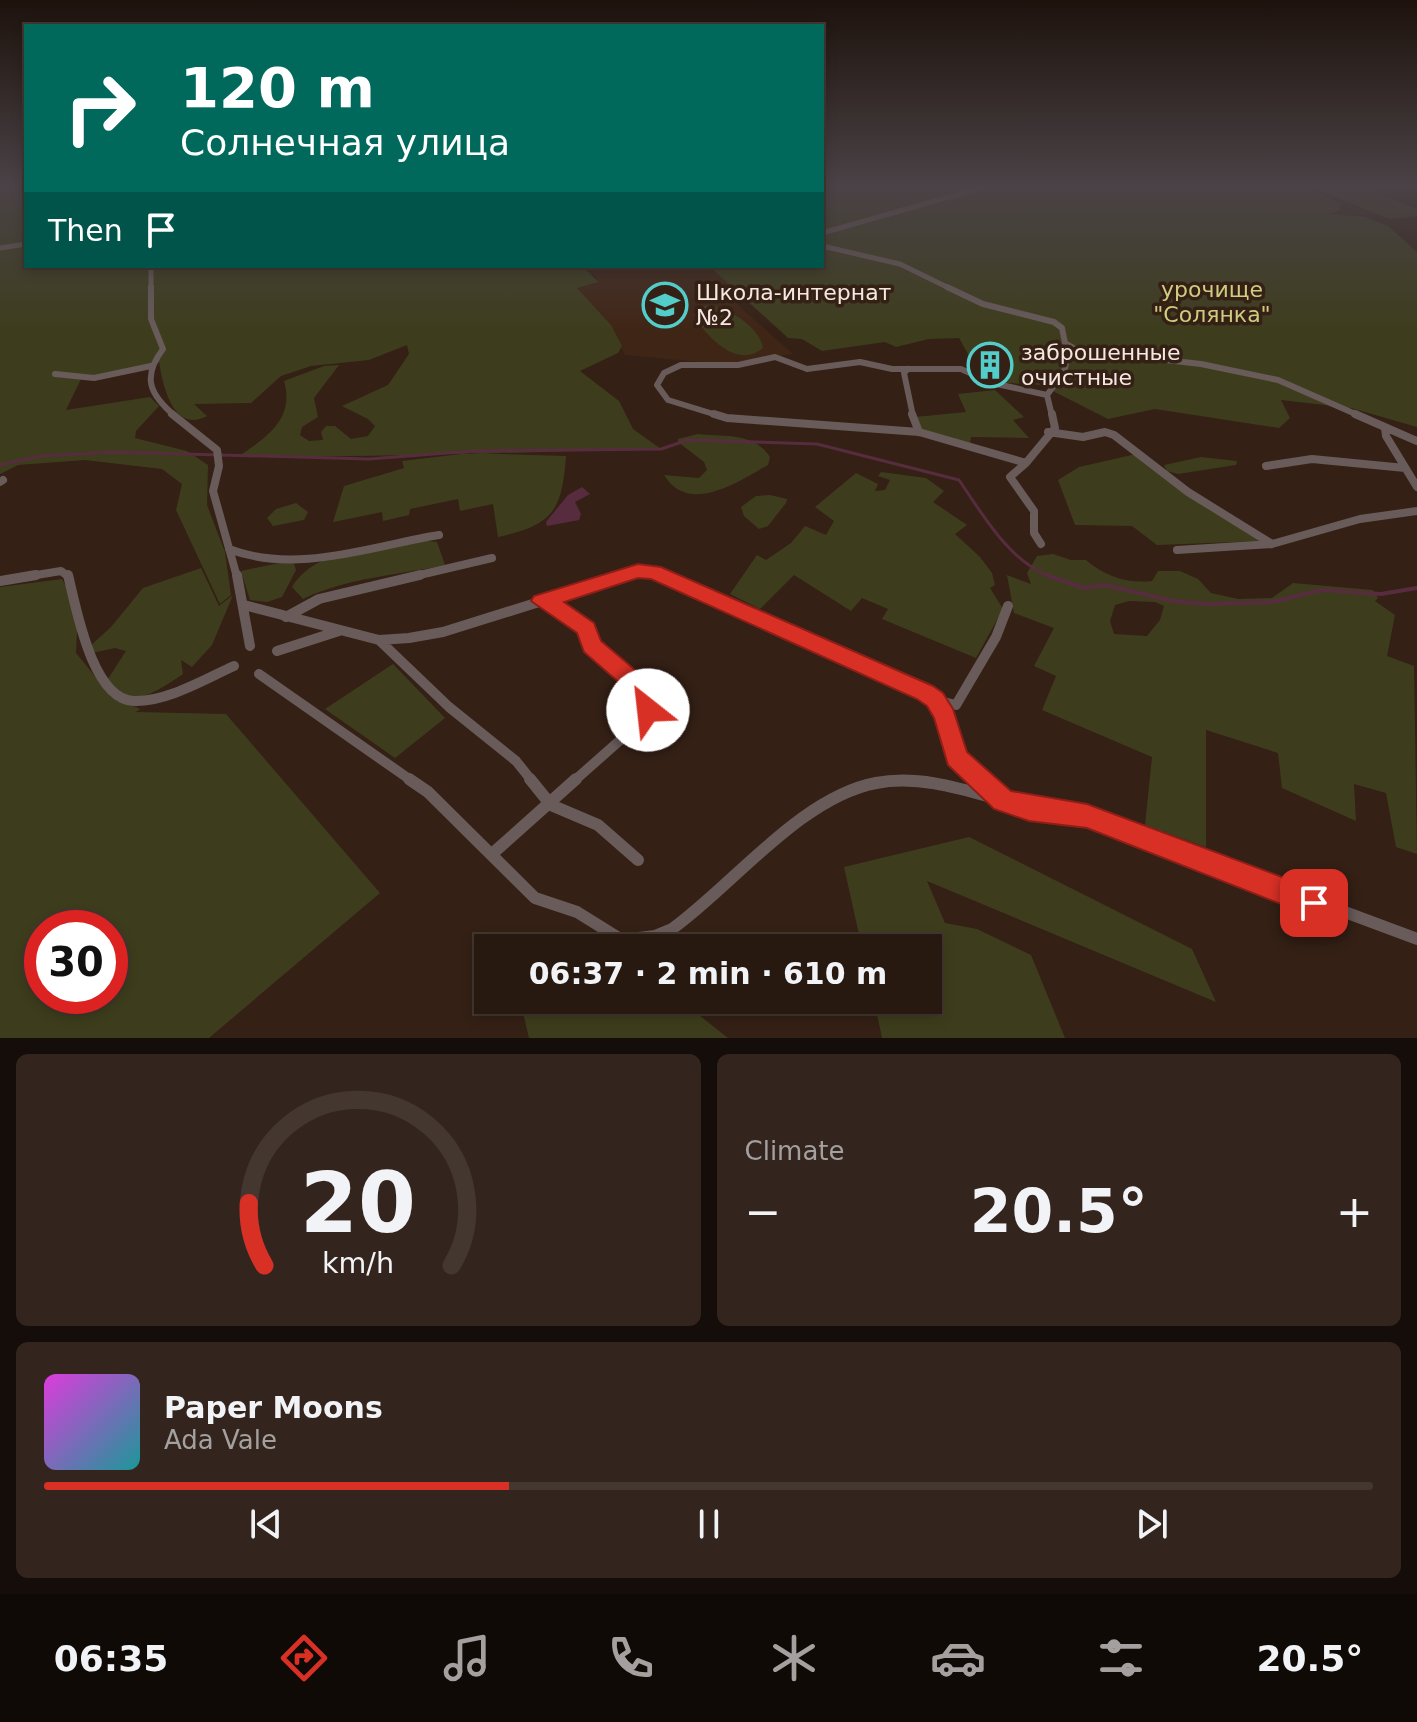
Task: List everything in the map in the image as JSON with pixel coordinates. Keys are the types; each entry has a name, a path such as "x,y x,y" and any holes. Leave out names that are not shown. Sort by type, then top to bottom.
{"street":[{"path":"0,248 24,244"},
{"path":"824,246 878,257 996,308 1054,322 1062,328 1065,343 1070,347 1102,355 1201,364 1278,380 1417,441"},
{"path":"55,374 94,378 151,366 163,349 151,319 151,268"},
{"path":"1047,395 1064,372 1070,347"},
{"path":"1026,463 919,432 727,418 668,400 658,390 658,379 675,367 692,364 738,365 775,357 816,369 853,362 961,369 992,383 1047,395"},
{"path":"151,366 154,388 170,413 218,454 213,491 244,605 250,646"},
{"path":"909,368 904,373 910,386 908,409 919,432"},
{"path":"1041,544 1034,533 1034,511 1010,477 1026,463 1048,432 1055,428 1047,395"},
{"path":"1385,428 1417,487"},
{"path":"1048,432 1083,437 1105,432 1114,435 1188,492 1272,544"},
{"path":"1266,466 1274,460 1301,460 1405,468"},
{"path":"1177,550 1272,544 1360,519 1417,511"},
{"path":"229,549 240,556 271,560 301,558 439,535"},
{"path":"286,617 319,599 492,558"},
{"path":"0,581 61,571 68,574 88,648 104,685 113,694 132,701 204,679 234,666"},
{"path":"244,605 379,640 443,632 638,571 654,572 874,667 935,700 956,705 996,637 1008,606"},
{"path":"492,854 551,805 644,719 648,710 639,687 591,646 586,629 560,608 541,601"},
{"path":"277,651 323,634 344,630"},
{"path":"379,640 449,707 516,761 551,805 598,825 638,860"},
{"path":"259,674 428,792 535,898 577,912 622,940 664,934 715,895 772,844 829,803 861,787 906,781 964,789 1029,809 1087,816 1417,939"},
{"path":"935,700 945,716 956,758 1003,800"}],"shaded area":[{"name":"Школа-интернат №2","path":"552,268 719,268 738,286 722,291 793,354 722,364 625,355 606,320 577,288 599,282 594,274 564,277"},
{"path":"582,487 590,494 575,502 581,514 579,520 547,526 546,522 568,495"}],"green space":[{"path":"0,235 24,235 24,268 580,268 599,282 577,288 611,325 622,346 618,353 580,371 619,401 633,429 661,449 239,456 268,434 282,416 286,406 284,381 324,366 339,365 314,398 318,417 302,427 300,435 309,441 323,440 321,432 326,426 335,426 351,439 368,436 375,426 342,406 388,385 409,354 407,345 369,360 311,366 281,376 251,403 194,404 207,416 195,420 186,419 172,405 159,362 81,379 66,410 150,397 159,406 136,431 135,438 187,451 208,465 207,505 225,552 231,595 220,604 176,510 182,484 162,469 85,460 18,465 0,474"},
{"name":"урочище \"Солянка\"","path":"824,235 1399,235 1417,252 1417,427 1351,408 1281,400 1290,418 1279,428 1155,409 1108,419 1041,385 991,382 992,373 972,361 959,338 929,339 896,347 885,342 822,351 802,339 788,338 711,268 824,268"},
{"path":"704,306 721,308 740,318 756,333 763,348 743,355 723,348 693,315"},
{"path":"995,390 1024,417 1013,420 1029,438 971,437 970,445 922,429 915,417 966,412 958,394"},
{"path":"698,434 738,437 756,443 770,457 768,465 729,486 700,494 687,493 674,487 664,475 699,478 707,470 704,462 678,442 678,439"},
{"path":"470,453 566,456 561,490 551,513 531,527 498,537 493,504 460,511 458,499 410,509 409,515 383,521 382,512 333,522 344,486 404,468 402,461"},
{"path":"1136,454 1181,491 1261,541 1157,545 1132,526 1075,525 1058,480 1079,467"},
{"path":"1201,457 1237,461 1236,465 1178,474 1167,471 1164,465"},
{"path":"881,472 926,478 944,491 933,502 967,525 955,534 992,573 995,585 990,588 1003,609 976,658 882,619 888,609 862,598 851,611 794,575 760,609 730,594 757,555 766,560 791,543 805,526 826,535 834,521 815,507 856,473 878,484 875,491 885,490 890,480 878,476"},
{"path":"756,496 787,499 786,503 768,526 759,529 744,516 741,507"},
{"path":"296,503 308,512 304,520 273,526 267,518 276,509"},
{"path":"421,540 437,542 445,565 355,581 303,599 292,587 317,563 333,556"},
{"path":"1053,554 1071,560 1086,560 1109,574 1134,581 1152,581 1158,571 1180,571 1198,579 1211,593 1238,599 1272,598 1293,583 1373,590 1378,598 1375,601 1395,615 1387,656 1414,666 1417,854 1396,847 1386,793 1354,784 1356,821 1282,788 1278,753 1206,730 1206,847 1145,825 1152,757 1042,710 1056,676 1034,666 1054,628 1014,613 1007,575 1031,584 1027,573 1037,556","holes":["1129,601 1155,602 1164,606 1160,620 1147,636 1114,634 1110,621 1115,605"]},
{"path":"293,560 296,570 282,597 267,602 250,600 241,571"},
{"path":"201,568 219,606 233,595 212,645 192,667 181,660 183,674 154,692 134,697 114,693 104,685 126,651 115,648 92,653 88,648 111,627 143,588"},
{"path":"62,579 78,610 76,653 111,696 140,709 136,712 226,714 380,893 209,1038 0,1038 0,587"},
{"path":"393,664 445,718 395,758 325,709"},
{"path":"969,837 1192,949 1216,1002 927,881 945,923 977,929 1031,955 1065,1038 882,1038 877,1014 942,1014 942,934 859,934 844,867"},
{"path":"523,1014 698,1014 728,1038 529,1038"}],"waterway":[{"path":"0,465 40,456 113,452 369,459 473,451 661,449 688,440 817,444 959,480 1010,549 1023,561 1052,577"},
{"path":"1046,575 1084,588 1105,585 1173,601 1209,604 1272,602 1322,590 1381,594 1417,588"}],"place":[{"name":"Школа-интернат №2","path":"665,305"},
{"name":"заброшенные очистные","path":"990,365"}],"route":[{"path":"648,710 639,687 591,646 586,629 560,608 541,601 638,571 654,572 925,692 935,700 945,716 956,758 1003,800 1029,809 1060,810 1087,816 1314,903"}]}
